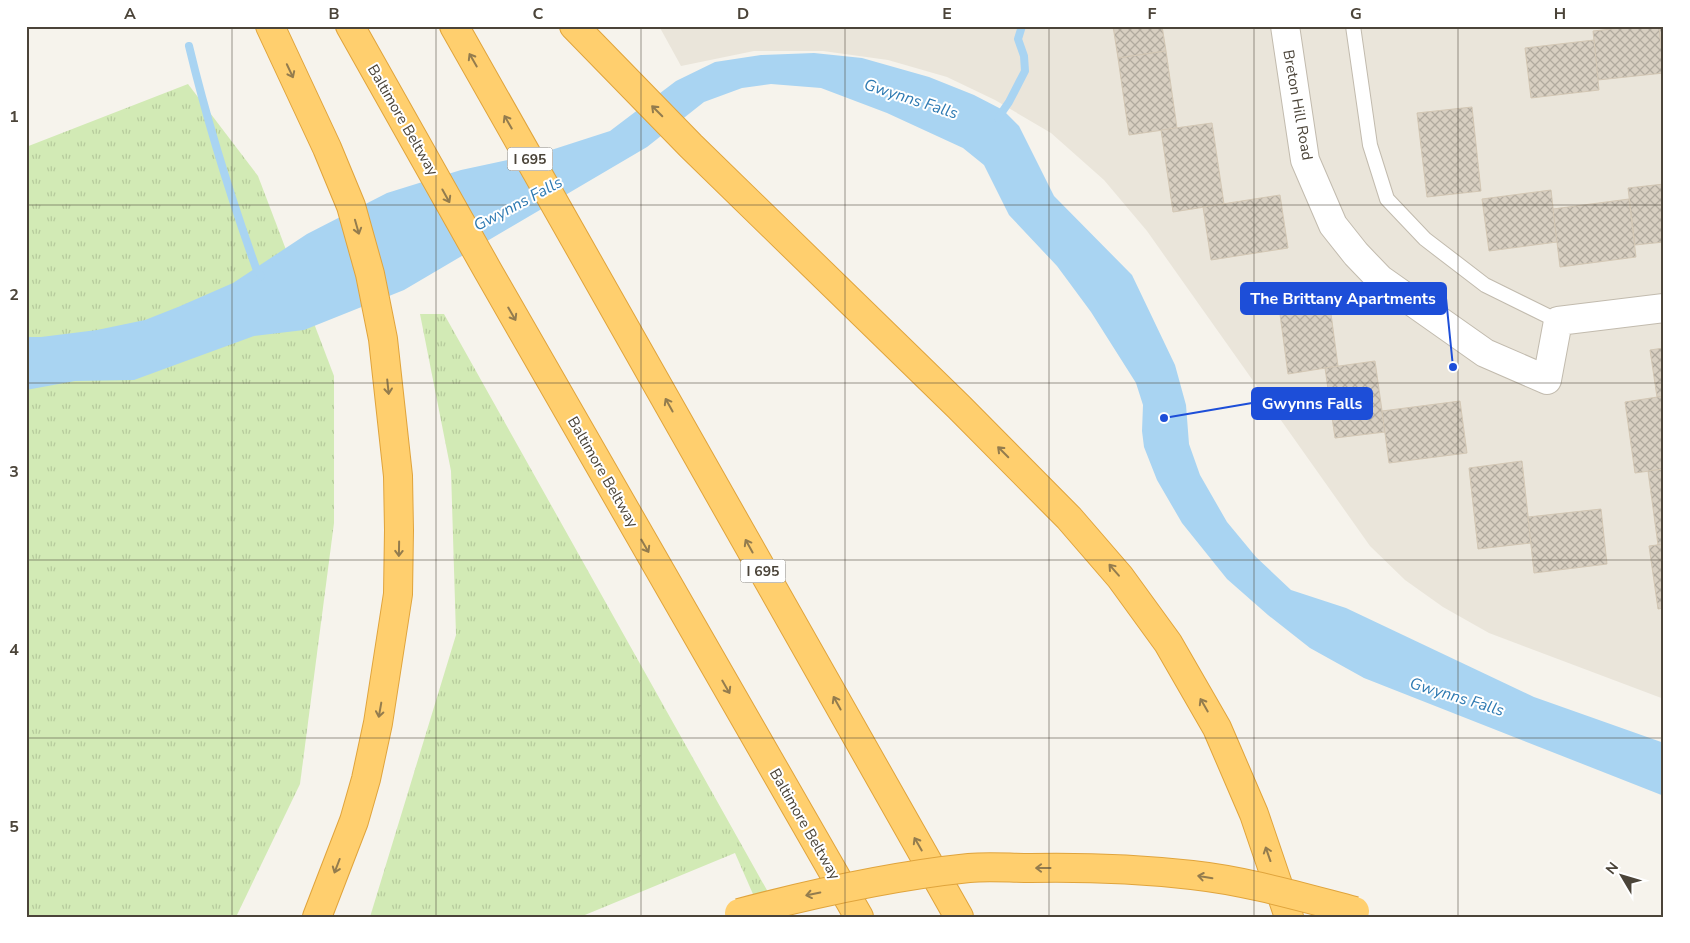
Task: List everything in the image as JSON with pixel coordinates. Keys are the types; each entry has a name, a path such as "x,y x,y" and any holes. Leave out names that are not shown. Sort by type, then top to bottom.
{"highway":[{"path":"270,26 351,206 370,274 384,339 398,476 398,594 380,714 366,780 354,820 317,917"},
{"name":"Baltimore Beltway","path":"350,26 488,271 859,917"},
{"name":"I 695","path":"454,26 959,917"},
{"path":"580,33 691,146 986,435 1068,518 1120,577 1168,642 1218,728 1254,814 1289,917"},
{"path":"734,915 801,897 865,884 970,868 1107,868 1193,875 1250,884 1363,914"}],"street":[{"name":"Breton Hill Road","path":"1285,26 1306,160 1333,225 1356,254 1380,279 1485,353 1548,380 1558,321"},
{"path":"1558,321 1664,308"}],"lane":[{"path":"1353,26 1370,145 1387,199 1425,239 1485,285 1558,321"}],"shaded area":[{"path":"659,26 1664,26 1664,699 1489,633 1443,607 1405,580 1370,546 1147,231 1104,180 1051,133 995,100 947,77 888,60 823,51 754,51 681,66"}],"green space":[{"path":"188,84 258,176 334,376 334,523 300,784 236,917 26,917 26,147"},
{"path":"420,314 444,314 782,917 763,917 735,853 580,917 370,917 456,635 451,471"}],"water":[{"name":"Gwynns Falls","path":"814,53 862,58 929,77 974,95 1003,110 1019,126 1054,196 1132,275 1175,365 1186,405 1189,444 1200,475 1227,522 1256,557 1291,590 1346,608 1534,697 1664,743 1664,796 1364,678 1310,648 1268,615 1227,579 1182,523 1157,480 1144,447 1142,431 1143,405 1136,383 1091,312 1057,266 1009,215 984,165 963,148 887,113 821,88 771,84 742,88 704,102 647,147 404,290 304,330 254,336 134,380 75,381 26,390 26,337 97,330 145,320 178,307 233,283 307,234 387,193 461,170 545,152 610,131 676,81 715,62 761,55"}],"building":[{"path":"1113,26 1162,26 1166,51 1118,58"},
{"path":"1639,26 1659,26 1664,73 1598,80 1593,31"},
{"path":"1659,26 1664,26 1664,70"},
{"path":"1594,40 1599,90 1531,98 1525,48"},
{"path":"1166,51 1177,128 1129,135 1118,58"},
{"path":"1472,107 1481,191 1427,197 1417,113"},
{"path":"1212,123 1224,204 1173,212 1161,130"},
{"path":"1664,184 1664,242 1635,245 1628,188"},
{"path":"1551,190 1557,242 1489,251 1482,199"},
{"path":"1280,195 1288,248 1211,260 1203,207"},
{"path":"1629,199 1636,257 1560,267 1553,209"},
{"path":"1327,284 1338,366 1288,374 1277,292"},
{"path":"1664,348 1664,396 1657,397 1650,350"},
{"path":"1375,361 1385,432 1335,438 1325,368"},
{"path":"1664,396 1664,469 1635,473 1625,402"},
{"path":"1460,401 1467,453 1389,463 1382,411"},
{"path":"1522,461 1531,543 1478,549 1469,468"},
{"path":"1664,469 1664,544 1658,545 1648,471"},
{"path":"1601,509 1607,564 1534,573 1528,517"},
{"path":"1664,544 1664,608 1658,609 1649,546"}],"waterway":[{"path":"998,118 1009,102 1025,71 1024,56 1018,39 1022,26"},
{"path":"189,46 203,102 228,185 256,268 261,276"}],"place":[{"name":"The Brittany Apartments","path":"1453,367"},
{"name":"Gwynns Falls","path":"1164,418"}]}
